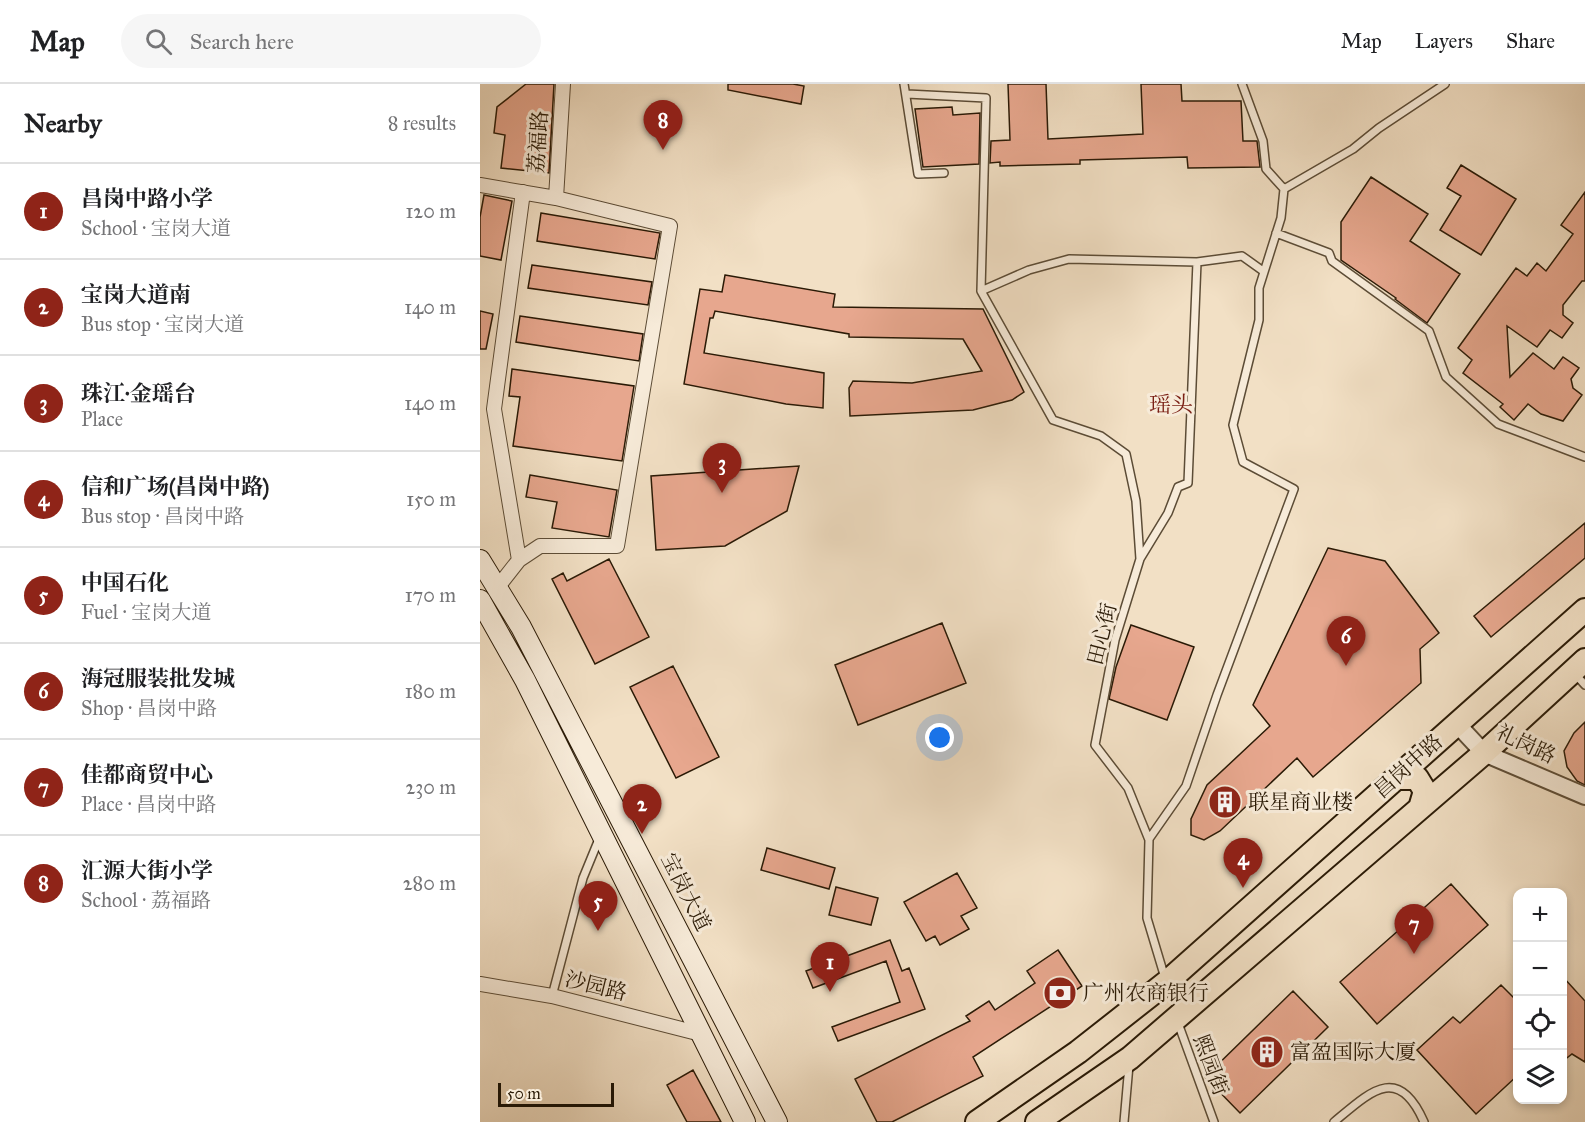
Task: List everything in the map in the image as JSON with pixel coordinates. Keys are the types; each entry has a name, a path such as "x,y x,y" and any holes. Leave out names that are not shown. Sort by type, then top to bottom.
{"main road":[{"name":"宝岗大道","path":"480,560 537,657 777,1122"},
{"path":"480,600 525,680 745,1122"},
{"name":"昌岗中路","path":"977,1122 1078,1052 1167,982 1585,610"},
{"name":"昌岗中路","path":"1037,1122 1130,1058 1581,672"},
{"path":"1396,778 1417,778 1425,791 1420,808"}],"street":[{"name":"荔福路","path":"480,185 556,198 563,84"},
{"path":"519,560 494,409 523,192"},
{"path":"497,588 519,560 540,546 617,546 670,226 556,198"},
{"name":"礼岗路","path":"1456,723 1484,753 1585,796"},
{"name":"沙园路","path":"480,984 552,996 701,1034"}],"lane":[{"path":"904,84 918,174 944,173"},
{"path":"1149,839 1186,786 1217,695 1294,489 1243,462 1233,425 1259,320 1259,288 1281,218 1284,189 1266,169 1263,141 1242,84"},
{"path":"1284,189 1353,149 1379,128 1445,84"},
{"path":"907,94 986,98 981,291 1029,270 1069,259 1197,262 1242,255 1263,271"},
{"path":"1276,233 1329,253 1332,261 1429,331 1446,377 1497,424 1585,457"},
{"path":"1140,559 1168,513 1178,487 1188,483 1197,262"},
{"name":"田心街","path":"981,291 1053,420 1101,436 1126,454 1136,501 1140,559 1115,640 1095,745 1128,788 1149,839 1147,918 1167,982"},
{"path":"552,996 583,878 601,834"},
{"name":"熙园街","path":"1177,1018 1214,1122"},
{"path":"1124,1122 1130,1058"},
{"path":"1334,1122 1373,1090 1392,1087 1405,1091 1417,1106 1424,1122"}],"building":[{"path":"526,84 554,84 549,173 501,168 505,135 494,133 497,107"},
{"path":"728,84 804,86 801,104 728,90"},
{"path":"1008,84 1046,84 1048,139 1143,134 1141,84 1181,84 1182,101 1241,101 1243,141 1257,141 1260,167 1188,168 1187,157 1080,160 1080,164 1000,166 1000,162 990,163 991,141 1010,140"},
{"path":"952,107 953,115 980,113 979,164 923,167 915,109"},
{"path":"1461,165 1516,199 1481,255 1440,230 1461,196 1447,188"},
{"path":"1371,177 1428,214 1410,241 1460,274 1427,323 1396,298 1341,260 1341,222"},
{"path":"1585,192 1585,281 1582,281 1563,305 1563,315 1573,323 1562,338 1550,330 1537,347 1507,326 1510,377 1533,353 1554,369 1563,357 1579,368 1571,379 1573,388 1582,395 1563,421 1541,414 1528,404 1514,420 1500,407 1503,404 1463,373 1472,360 1458,348 1516,268 1527,276 1537,263 1546,271 1573,234 1561,225"},
{"path":"484,195 512,201 501,260 480,256 480,217"},
{"path":"541,213 660,233 655,259 537,241"},
{"path":"532,265 652,282 648,305 528,288"},
{"path":"725,275 835,294 833,307 983,309 1024,392 1012,400 973,410 850,416 849,388 853,381 912,383 982,371 963,339 849,337 849,334 715,311 713,318 710,318 704,353 824,373 823,408 786,404 684,384 700,289 722,292"},
{"path":"480,311 493,314 486,349 480,349"},
{"path":"520,316 643,334 639,361 516,342"},
{"path":"512,369 634,386 622,461 513,446 520,397 509,396"},
{"path":"799,466 787,511 725,546 656,550 651,476"},
{"path":"530,475 617,490 609,537 552,528 557,502 526,497"},
{"path":"1585,523 1585,558 1491,637 1474,616"},
{"path":"1328,548 1385,561 1439,633 1420,649 1421,683 1313,777 1297,758 1220,831 1204,840 1191,835 1191,819 1207,785 1270,726 1253,705"},
{"path":"609,559 649,637 595,664 552,579 563,573 567,581"},
{"path":"942,623 966,683 858,725 835,665"},
{"path":"1131,625 1194,647 1167,720 1109,699 1116,667"},
{"path":"673,666 719,757 676,778 630,687"},
{"path":"1585,722 1585,785 1577,781 1567,767 1564,751 1574,733"},
{"path":"767,848 835,868 829,889 761,870"},
{"path":"957,873 977,908 961,916 969,929 940,945 935,936 926,941 904,902"},
{"path":"1451,884 1488,925 1377,1024 1340,982"},
{"path":"836,887 878,898 871,925 829,915"},
{"path":"890,940 902,971 909,968 925,1009 838,1041 832,1027 900,1002 886,961 813,988 806,971"},
{"path":"1058,950 1082,986 973,1057 983,1076 892,1122 877,1122 855,1079 970,1021 966,1016 989,1001 995,1010 1035,983 1027,971"},
{"path":"1567,981 1585,1001 1585,1062 1572,1054 1567,1058"},
{"path":"1501,985 1513,997 1513,1080 1476,1114 1417,1050 1453,1017 1460,1023"},
{"name":"富盈国际大厦","path":"1293,991 1328,1027 1240,1113 1205,1077"},
{"path":"693,1070 721,1122 687,1122 667,1085"}],"place":[{"name":"汇源大街小学","path":"663,150"},
{"name":"珠江·金瑶台","path":"722,493"},
{"name":"海冠服装批发城","path":"1346,666"},
{"name":"联星商业楼","path":"1225,802"},
{"name":"宝岗大道南","path":"642,834"},
{"name":"信和广场(昌岗中路)","path":"1243,888"},
{"name":"中国石化","path":"598,931"},
{"name":"佳都商贸中心","path":"1414,954"},
{"name":"昌岗中路小学","path":"830,992"},
{"name":"广州农商银行","path":"1060,993"},
{"name":"富盈国际大厦","path":"1267,1052"}],"district":[{"name":"瑶头","path":"1171,404"}]}
